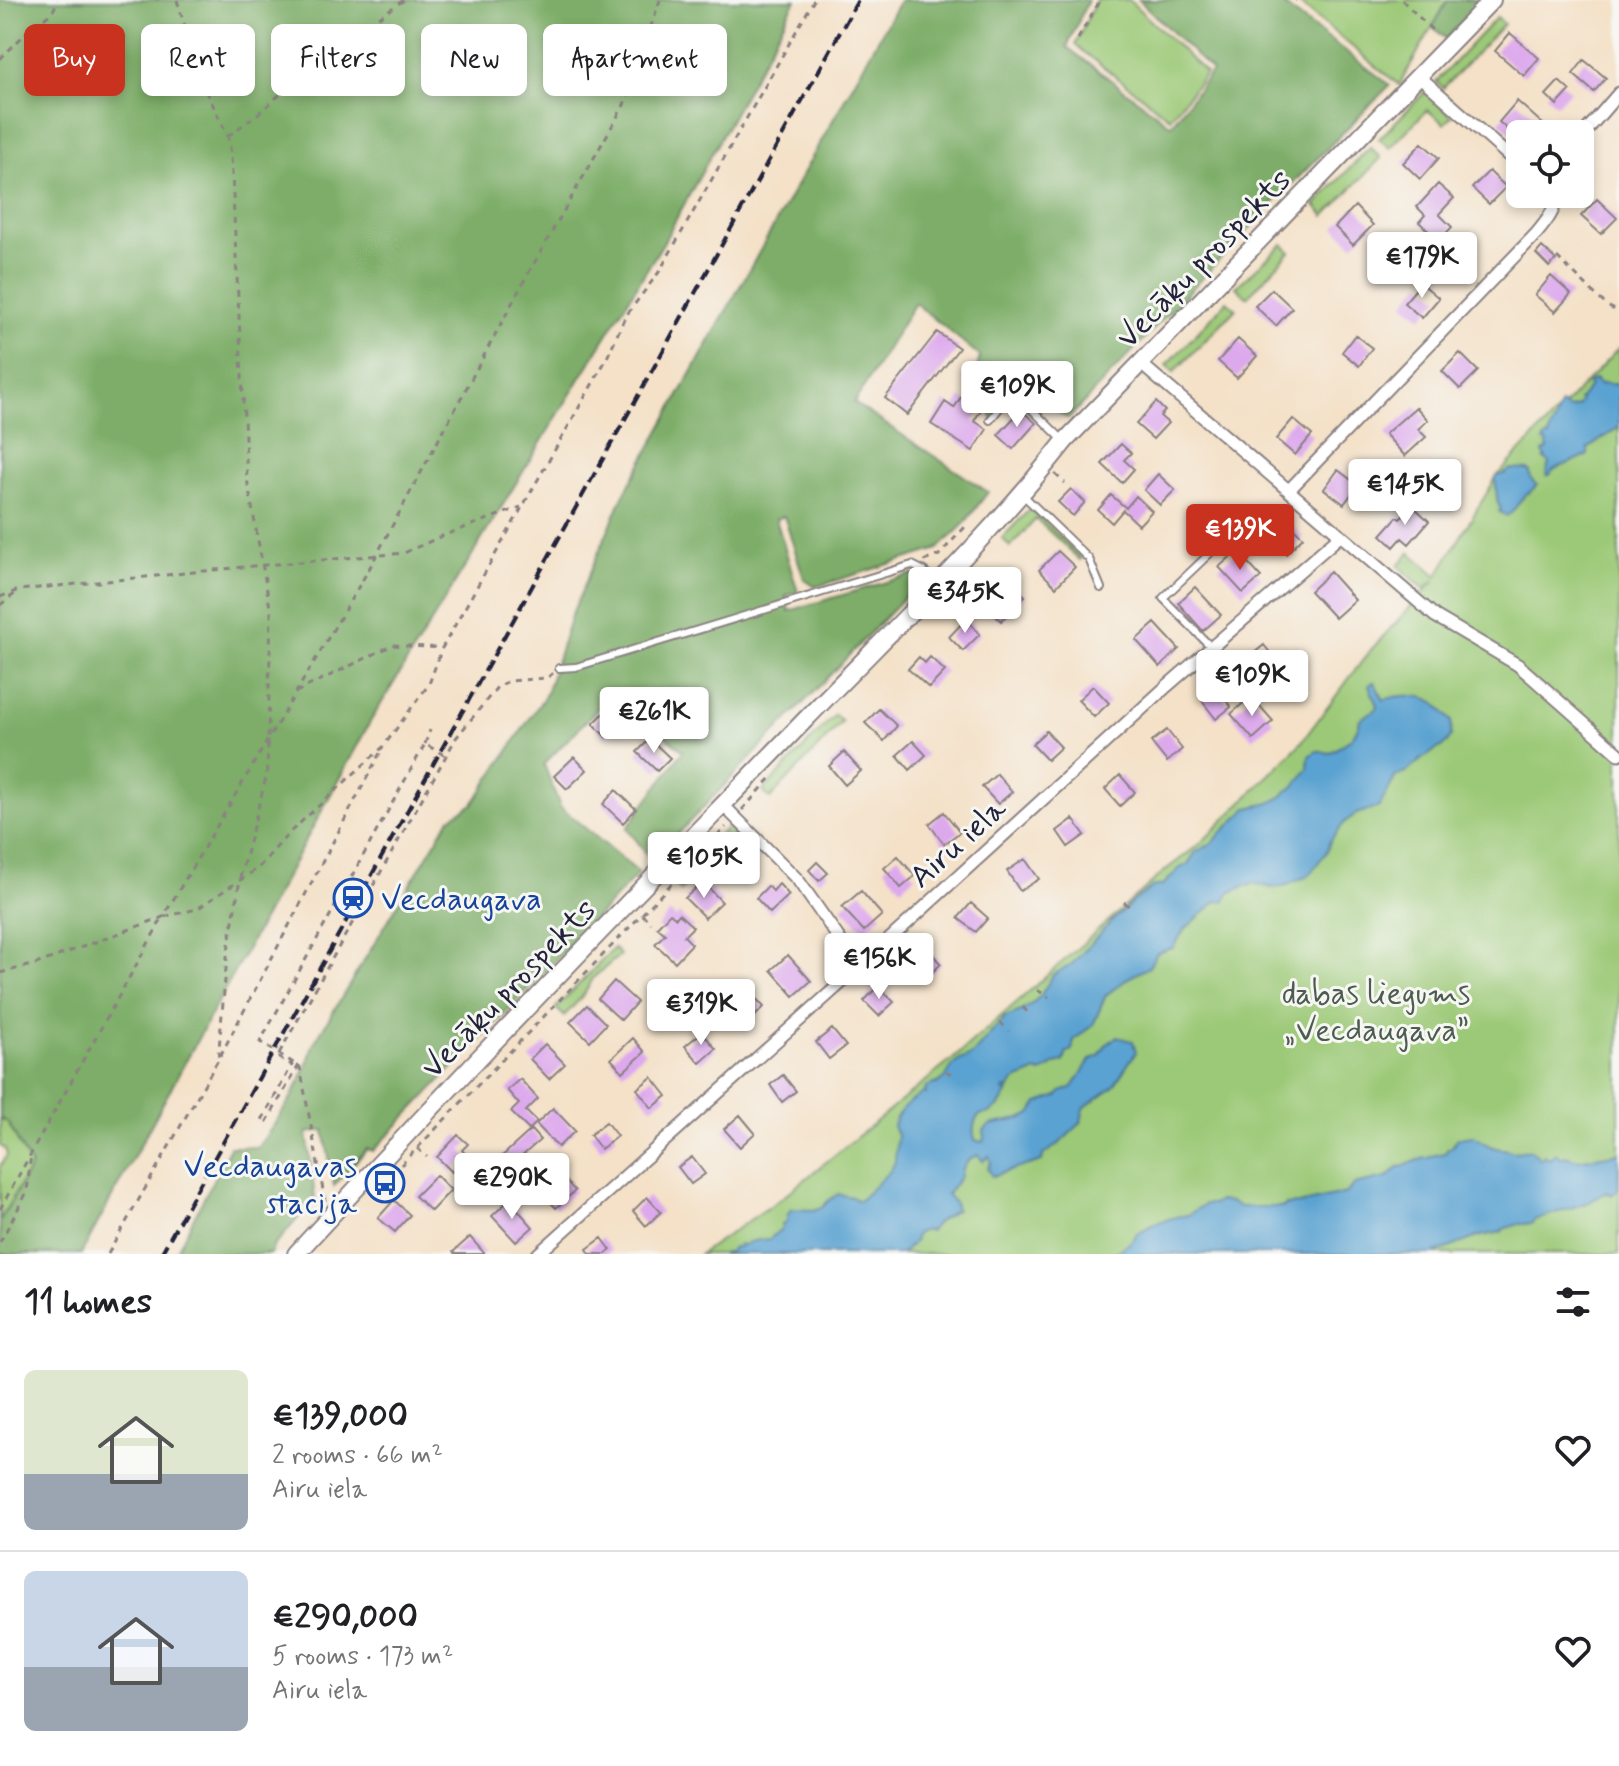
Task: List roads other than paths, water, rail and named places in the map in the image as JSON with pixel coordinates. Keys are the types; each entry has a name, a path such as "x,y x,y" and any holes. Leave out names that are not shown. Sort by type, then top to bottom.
{"main road":[{"name":"Vecāķu prospekts","path":"296,1254 503,1033 937,584 1022,494 1065,441 1492,0"}],"street":[{"path":"1419,76 1506,154"},
{"path":"1594,122 1619,93"},
{"path":"1289,490 1534,236 1548,219 1551,208"},
{"path":"1140,363 1435,616 1518,665 1619,754"},
{"name":"Airu iela","path":"538,1254 859,967 1155,696 1341,535"},
{"path":"723,805 798,880 859,967"}],"lane":[{"path":"990,420 1013,391 1065,441"},
{"path":"1022,494 1089,559 1101,588"},
{"path":"1212,648 1163,598 1228,536"},
{"path":"559,668 576,667 912,565 924,571 937,584"}],"water":[{"path":"1595,379 1600,385 1619,385 1619,427 1588,449 1588,455 1546,476 1549,462 1544,459 1543,452 1548,449 1546,442 1543,442 1549,437 1561,404 1569,409 1578,406 1590,386 1588,384"},
{"path":"1510,469 1528,470 1537,485 1506,516 1499,511 1495,478"},
{"path":"1374,682 1384,700 1409,696 1434,702 1452,721 1447,743 1396,776 1379,807 1356,814 1345,822 1308,876 1272,888 1254,883 1246,885 1229,893 1224,902 1217,901 1184,930 1173,948 1157,953 1149,967 1106,995 1093,1025 1075,1039 1064,1062 1041,1073 1037,1071 1014,1081 1010,1088 1004,1088 1005,1091 1009,1090 999,1106 977,1118 975,1140 982,1142 984,1130 990,1125 1023,1118 1031,1114 1038,1103 1073,1087 1090,1060 1099,1056 1106,1045 1117,1037 1133,1041 1136,1052 1113,1087 1085,1107 1081,1123 1043,1155 1042,1161 992,1176 988,1168 991,1163 989,1156 983,1161 978,1155 969,1159 947,1194 956,1210 930,1231 916,1234 914,1242 902,1254 722,1254 739,1247 738,1244 770,1239 787,1221 791,1209 823,1207 838,1194 859,1201 890,1171 895,1162 897,1135 893,1126 905,1107 923,1093 926,1094 928,1086 945,1078 953,1065 972,1055 1005,1017 1033,1003 1053,975 1073,963 1134,901 1152,887 1163,885 1248,808 1270,803 1296,785 1308,768 1309,756 1318,751 1329,753 1349,740 1360,719 1377,706 1369,685"},
{"path":"1474,1136 1496,1148 1514,1152 1531,1150 1541,1159 1544,1155 1550,1159 1557,1154 1560,1159 1565,1156 1578,1160 1619,1153 1618,1189 1612,1195 1607,1192 1532,1223 1480,1236 1433,1254 1114,1254 1133,1240 1137,1233 1156,1223 1188,1215 1205,1204 1219,1201 1240,1207 1284,1207 1346,1193 1354,1185 1386,1178 1399,1167 1445,1153 1457,1138"}],"railway":[{"path":"161,1254 858,0"}],"place":[{"name":"Vecdaugava","path":"353,898"},
{"name":"Vecdaugavas stacija","path":"385,1183"}],"park label":[{"name":"dabas liegums „Vecdaugava”","path":"1376,1010"}]}
